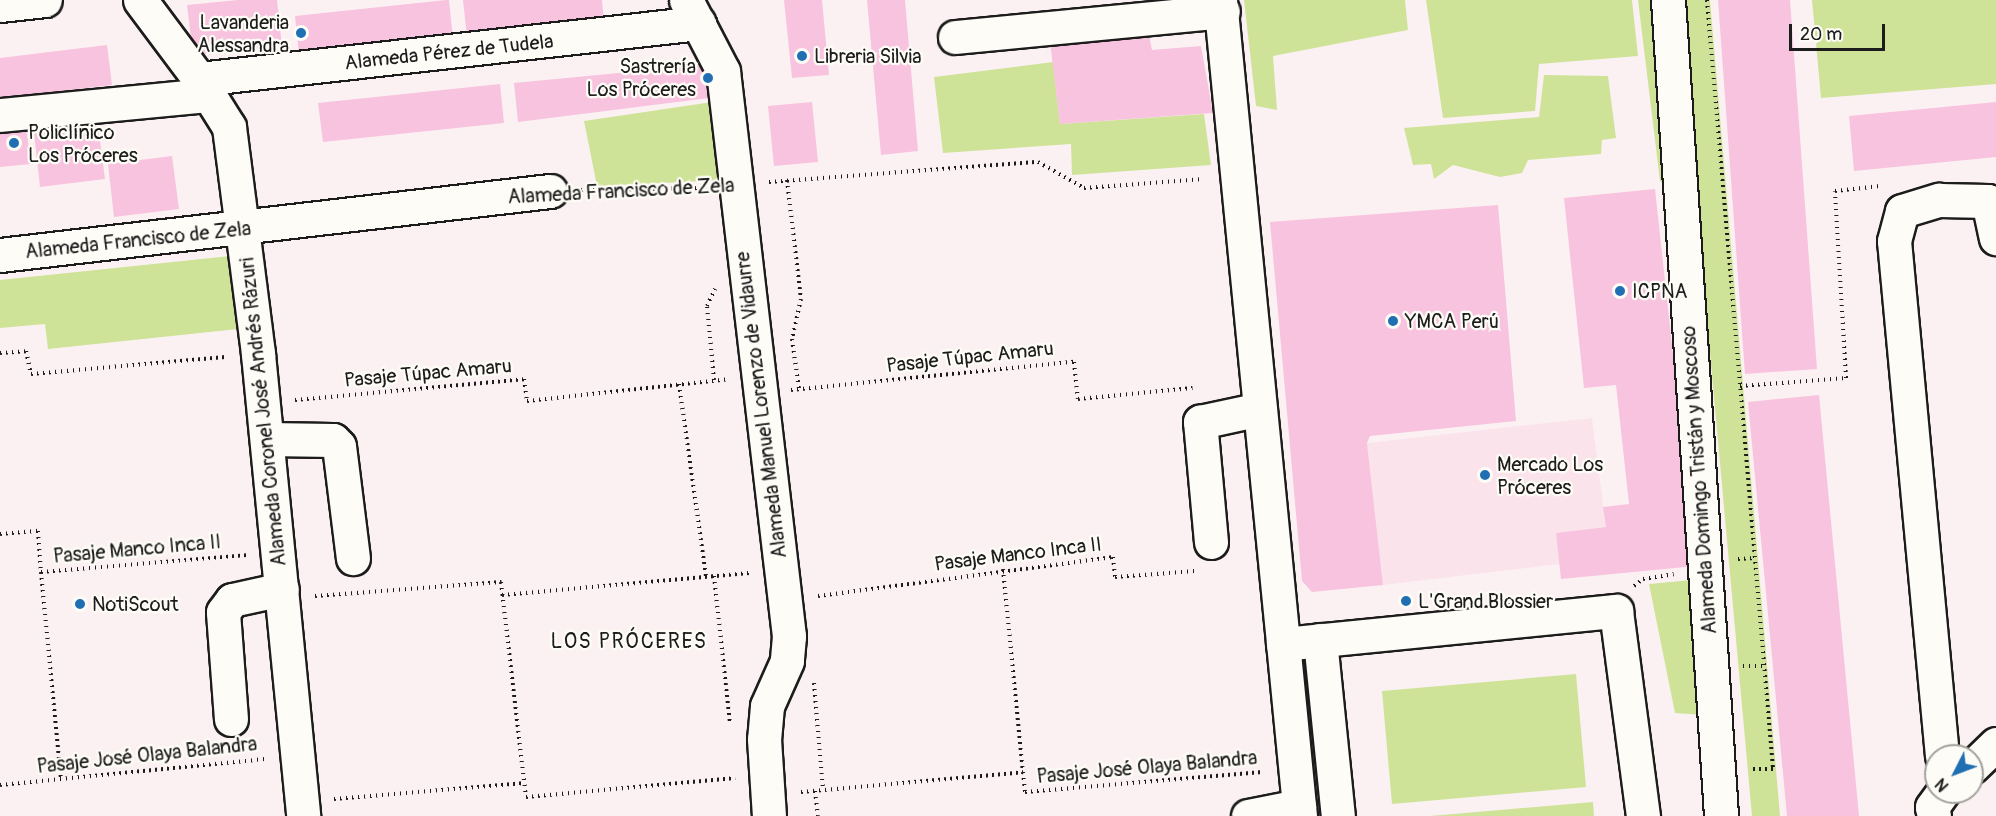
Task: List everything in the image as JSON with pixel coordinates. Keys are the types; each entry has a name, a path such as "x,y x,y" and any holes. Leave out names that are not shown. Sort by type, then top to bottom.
{"street":[{"path":"0,5 45,0"},
{"name":"Alameda Coronel José Andrés Rázuri","path":"140,0 204,87 229,127 244,228 258,354 302,809"},
{"name":"Alameda Domingo Tristán y Moscoso","path":"1668,0 1721,816"},
{"path":"955,37 1221,6 1300,811 1248,816"},
{"name":"Alameda Pérez de Tudela","path":"0,115 204,87 693,12"},
{"name":"Alameda Manuel Lorenzo de Vidaurre","path":"693,12 723,71 757,385 782,585 787,661 768,706 759,791"},
{"name":"Alameda Francisco de Zela","path":"0,255 550,191"},
{"path":"1941,744 1894,241 1902,211 1939,200 1988,201 1996,238"},
{"path":"1209,556 1200,422 1260,409"},
{"path":"267,439 333,440 339,446 353,558"},
{"path":"231,719 223,612 232,600 282,594"},
{"path":"1283,644 1616,611 1643,816"},
{"path":"1320,640 1338,816"},
{"path":"1984,756 1996,744"}],"path":[{"path":"1707,0 1773,769 1718,769"},
{"name":"Alameda Francisco de Zela","path":"550,191 736,187 787,180 1038,162 1084,188 1238,176"},
{"path":"787,180 801,299 792,339 799,389"},
{"path":"1740,386 1846,378 1834,191 1892,184"},
{"path":"0,353 26,351 31,374 258,354"},
{"name":"Pasaje Túpac Amaru","path":"263,403 524,379 527,401 679,384 757,385 799,389 1074,362 1078,399 1202,387"},
{"path":"679,384 706,577"},
{"name":"Pasaje Manco Inca II","path":"0,534 38,531 41,572 278,553"},
{"name":"Pasaje Manco Inca II","path":"502,595 714,576 782,585 1003,569 1113,557 1115,577 1209,556"},
{"path":"1003,569 1023,772"},
{"path":"1616,611 1631,588 1643,579 1705,570"},
{"path":"41,572 61,779"},
{"path":"714,576 731,730"},
{"path":"282,594 501,582 524,783 302,809"},
{"path":"813,677 822,790"},
{"name":"Pasaje José Olaya Balandra","path":"0,785 297,756"},
{"path":"735,766 759,791"},
{"name":"Pasaje José Olaya Balandra","path":"524,783 526,797 815,791 1023,772 1025,792 1296,769"},
{"path":"815,791 818,816"}],"shaded area":[{"name":"Mercado Los Próceres","path":"1592,418 1606,527 1556,533 1560,564 1383,585 1367,443"}],"green space":[{"path":"1244,0 1405,0 1408,30 1273,56 1277,110 1256,106"},
{"path":"1426,0 1632,0 1638,56 1539,64 1535,111 1443,118"},
{"path":"1638,0 1657,0 1672,192 1660,181"},
{"path":"1678,0 1710,0 1780,816 1752,816"},
{"path":"1812,0 1996,0 1996,84 1821,98"},
{"path":"1053,62 1060,124 1204,114 1211,165 1072,175 1071,144 943,153 934,77"},
{"path":"1544,75 1608,76 1616,138 1602,140 1601,154 1528,160 1522,173 1500,177 1453,165 1434,179 1431,164 1413,165 1404,128 1539,117"},
{"path":"719,101 726,180 597,186 584,121"},
{"path":"230,256 238,329 48,349 45,324 0,328 0,280"},
{"path":"1692,580 1704,715 1675,713 1649,584"},
{"path":"1576,674 1586,787 1392,804 1382,691"},
{"path":"1593,802 1594,816 1430,816"}],"building":[{"path":"238,0 277,0 282,46 193,55 187,5"},
{"path":"449,0 453,39 299,55 295,16"},
{"path":"463,0 602,0 604,24 467,37"},
{"path":"784,0 822,0 829,75 792,78"},
{"path":"867,0 905,0 918,151 881,155"},
{"path":"1718,0 1790,0 1817,369 1745,374"},
{"path":"1147,25 1152,50 1201,46 1213,113 1060,124 1050,42"},
{"path":"107,45 112,85 0,98 0,58"},
{"path":"713,64 717,97 518,122 514,83"},
{"path":"500,84 504,123 323,142 318,103"},
{"path":"812,102 818,162 774,166 768,106"},
{"path":"1996,102 1996,157 1854,171 1849,116"},
{"name":"Policlínico Los Próceres","path":"25,120 31,164 0,167 0,123"},
{"path":"98,126 105,179 40,187 34,133"},
{"path":"172,156 179,209 114,217 108,164"},
{"name":"ICPNA","path":"1655,189 1696,566 1561,579 1556,533 1606,527 1603,507 1629,504 1616,385 1584,388 1564,198"},
{"name":"YMCA Perú","path":"1498,205 1516,421 1370,436 1367,443 1383,585 1312,592 1302,581 1270,222"},
{"path":"1819,395 1859,816 1787,816 1748,402"}],"place":[{"name":"Lavanderia Alessandra","path":"301,33"},
{"name":"Libreria Silvia","path":"802,56"},
{"name":"Sastrería Los Próceres","path":"708,78"},
{"name":"Policlínico Los Próceres","path":"14,143"},
{"name":"ICPNA","path":"1620,291"},
{"name":"YMCA Perú","path":"1393,321"},
{"name":"Mercado Los Próceres","path":"1485,475"},
{"name":"L'Grand Blossier","path":"1406,601"},
{"name":"NotiScout","path":"80,604"}],"district":[{"name":"LOS PRÓCERES","path":"629,642"}]}
